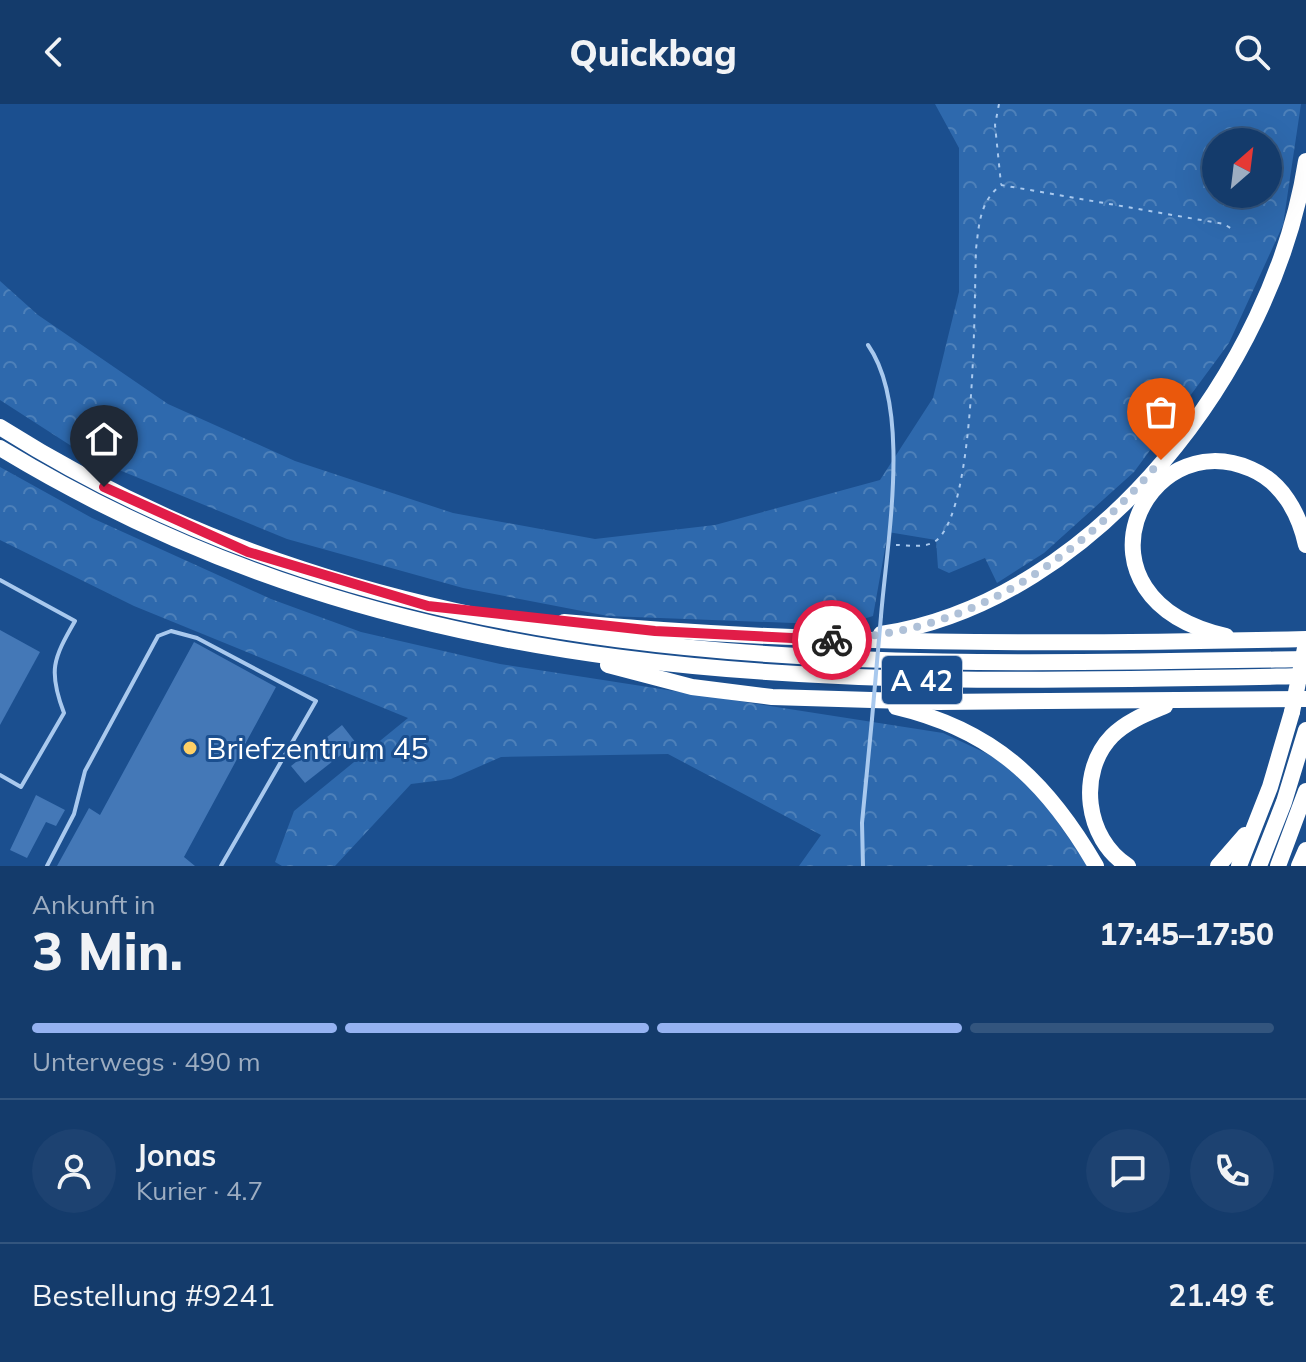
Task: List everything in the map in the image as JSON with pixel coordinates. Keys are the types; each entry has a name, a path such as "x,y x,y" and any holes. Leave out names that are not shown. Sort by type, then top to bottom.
{"highway":[{"path":"843,641 915,628 994,600 1069,551 1144,481 1213,393 1260,311 1286,247 1306,161"},
{"name":"A 42","path":"0,427 85,477 188,527 309,573 428,606 559,632 682,649 947,663 1306,659"},
{"name":"A 42","path":"0,448 117,514 240,567 367,610 540,648 680,666 814,676 947,681 1306,676"},
{"path":"1251,640 1186,623 1155,603 1141,583 1134,560 1133,536 1139,512 1151,491 1180,470 1215,460 1239,463 1261,473 1280,489 1294,509 1306,545"},
{"path":"428,606 655,631 843,641 1306,641 1292,712 1239,866"},
{"path":"540,648 692,687 772,697 938,702 1306,699"},
{"path":"860,699 940,721 1003,755 1034,778 1071,823 1096,866"},
{"path":"1128,866 1107,847 1095,826 1090,804 1090,780 1097,758 1110,739 1127,723 1175,702"},
{"path":"1259,866 1284,802 1306,730"},
{"path":"1278,866 1306,791"},
{"path":"1218,866 1258,817"},
{"path":"1299,866 1306,850"}],"lane":[{"path":"863,866 862,823 895,466 883,373 868,345"},
{"path":"0,580 75,621 53,658 55,689 64,713 21,787 0,775"},
{"path":"47,866 74,814 85,771 142,661 158,636 171,631 197,638 316,701 221,866"}],"path":[{"path":"999,104 995,125 1001,185"},
{"path":"887,545 930,545 935,542 945,529 967,462 980,219 992,192 1001,185 1224,224 1235,231"}],"green space":[{"path":"935,104 1301,104 1283,225 1229,343 1134,472 1044,553 997,583 985,558 949,573 938,568 936,540 888,532 873,616 844,625 608,616 463,588 287,539 90,458 0,400 0,281 38,315 168,404 295,461 453,513 595,539 715,525 880,480 933,398 959,292 959,148"},
{"path":"0,467 92,518 271,599 361,632 500,664 943,733 990,755 1033,786 1088,866 799,866 821,835 668,754 501,757 451,779 411,784 335,866 282,866 275,862 294,811 408,718 134,606 0,540"}],"building":[{"path":"0,630 40,652 0,725"},
{"name":"Briefzentrum 45","path":"194,642 276,687 184,857 195,866 57,866 89,808 100,815"},
{"path":"342,725 356,743 305,783 291,766"},
{"path":"36,795 65,810 56,826 46,822 27,858 10,850"}],"way so far":[{"path":"832,640 843,641 915,628 994,600 1069,551 1144,481 1161,460"}],"place":[{"name":"Briefzentrum 45","path":"190,748"}],"route":[{"path":"104,487 248,552 309,573 428,606 655,631 832,640"}]}
